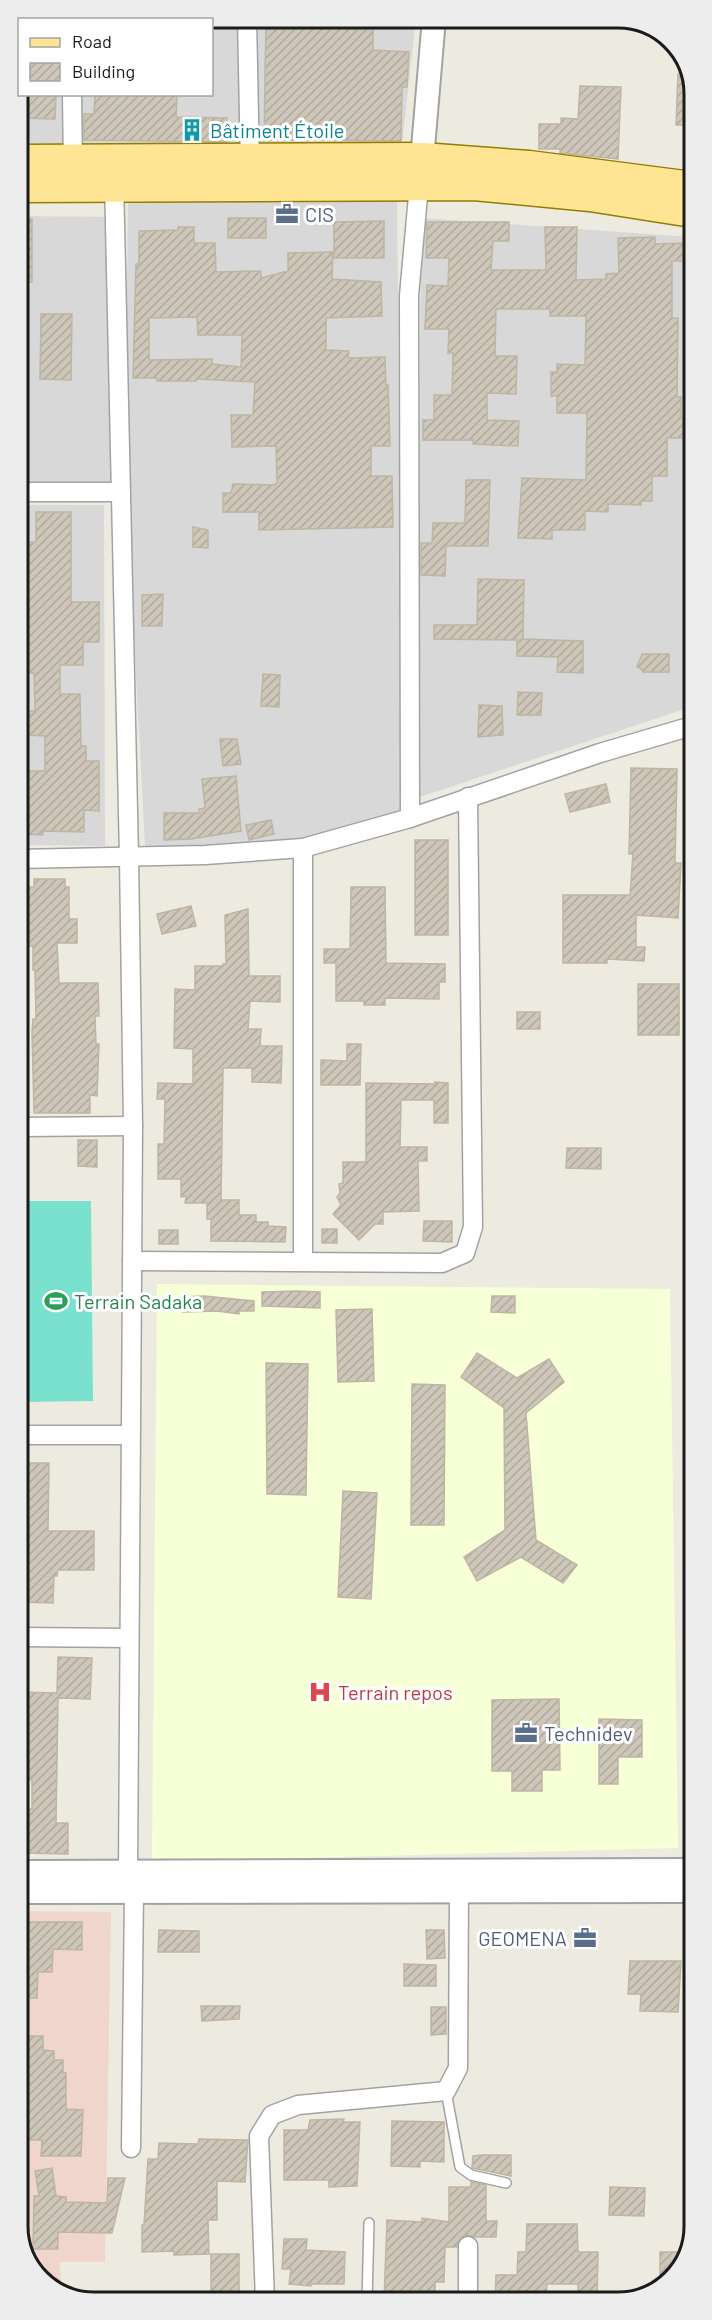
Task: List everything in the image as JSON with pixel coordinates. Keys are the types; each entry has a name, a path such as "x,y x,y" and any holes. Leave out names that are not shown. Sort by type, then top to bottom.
{"main road":[{"path":"28,162 73,173 552,168 684,186"},
{"path":"421,171 524,189 684,211"},
{"path":"28,184 73,173"}],"street":[{"path":"247,28 250,172"},
{"path":"410,818 409,296 433,29"},
{"path":"72,96 73,173"},
{"path":"114,173 133,1126 129,1638 131,2148"},
{"path":"28,492 120,492"},
{"path":"28,859 205,855 303,848 410,818 600,753 684,728"},
{"path":"132,1261 303,1260 442,1263 465,1252 472,1227 468,797"},
{"path":"303,848 303,1260"},
{"path":"28,1127 133,1126"},
{"path":"28,1435 130,1435"},
{"path":"28,1637 129,1638"},
{"path":"28,1891 131,1882 684,1870"},
{"path":"28,1873 131,1882 459,1892 684,1891"},
{"path":"265,2291 260,2136 272,2115 298,2105 446,2091 458,2068 459,1892"},
{"path":"468,2246 468,2292"}],"lane":[{"path":"446,2091 460,2167 471,2175 506,2183"},
{"path":"367,2292 369,2223"}],"shaded area":[{"path":"213,28 415,29 400,164 28,159 28,96 213,96"},
{"path":"397,193 403,813 278,852 146,864 125,470 128,196"},
{"path":"28,216 120,217 112,489 28,492"},
{"path":"421,218 684,237 684,709 417,798"},
{"path":"28,505 104,505 105,846 28,845"},
{"name":"Terrain Sadaka","path":"28,1201 91,1201 93,1401 28,1402"},
{"path":"157,1284 670,1289 678,1848 152,1862"},
{"path":"28,1911 111,1912 105,2262 60,2262 61,2282 45,2269 33,2251 28,2226"}],"building":[{"path":"266,28 373,29 373,50 409,52 407,87 402,87 401,141 264,140"},
{"path":"678,74 680,74 683,85 684,125 676,125"},
{"path":"580,86 621,87 618,159 560,153 560,149 539,149 539,124 561,124 561,118 578,119"},
{"path":"28,96 56,96 55,119 28,118"},
{"path":"95,96 177,96 176,117 227,118 227,142 84,140 84,114 94,114"},
{"path":"228,218 266,218 266,238 228,238"},
{"path":"28,219 32,219 32,282 28,282"},
{"path":"384,221 384,258 334,258 334,222"},
{"path":"427,222 509,222 509,241 493,241 491,270 546,270 545,227 577,227 576,280 606,279 606,274 619,273 618,238 655,237 655,244 684,243 684,261 672,261 672,318 678,318 677,397 681,397 684,438 667,438 667,476 652,476 652,501 641,501 641,505 608,504 608,512 585,511 585,530 552,530 552,539 518,538 522,478 586,480 587,413 557,413 557,396 551,396 551,372 557,372 557,364 585,365 586,316 550,316 550,309 496,309 495,356 517,356 516,394 487,393 487,420 519,421 518,446 473,444 473,440 423,440 423,420 434,420 434,395 452,395 453,353 448,353 449,329 425,329 427,285 448,286 449,258 426,258"},
{"path":"178,227 194,227 194,243 215,243 216,272 261,271 261,278 288,271 288,253 333,252 332,279 381,282 382,316 326,318 326,350 349,351 348,358 385,357 390,446 371,446 371,476 392,476 393,527 259,530 259,512 223,512 223,493 231,493 233,484 275,485 277,482 276,446 232,447 231,415 253,415 255,382 196,379 196,381 157,381 157,378 133,378 139,231 178,230","holes":["197,317 198,335 242,335 241,367 212,364 212,359 149,360 149,318"]},
{"path":"41,314 72,314 71,380 40,379"},
{"path":"466,480 490,480 488,546 446,546 445,576 421,575 421,543 432,543 433,523 465,523"},
{"path":"36,512 71,512 71,602 99,602 99,642 83,642 83,665 60,665 60,694 80,694 81,746 86,746 86,761 99,761 99,811 84,810 84,832 43,831 43,835 28,834 28,771 45,771 45,736 28,735 28,711 35,711 34,673 28,673 28,542 36,542"},
{"path":"193,527 208,530 208,548 193,547"},
{"path":"478,579 524,580 523,639 583,641 583,673 557,672 558,657 517,656 517,640 434,639 434,625 477,625"},
{"path":"163,594 162,626 142,626 142,595"},
{"path":"642,654 669,654 669,672 643,672 637,667"},
{"path":"263,674 280,675 279,707 261,706"},
{"path":"518,692 542,693 541,715 517,715"},
{"path":"479,705 502,706 503,735 478,737"},
{"path":"220,739 237,739 241,764 223,766"},
{"path":"631,768 677,769 675,863 681,863 678,918 636,915 636,947 645,947 644,961 607,959 607,963 563,963 563,895 630,895 633,854 629,854"},
{"path":"236,776 241,831 191,839 164,840 164,813 200,813 199,809 205,808 202,779"},
{"path":"606,784 610,802 570,812 565,794"},
{"path":"271,820 274,834 249,840 246,825"},
{"path":"415,840 448,840 448,935 415,935"},
{"path":"34,879 65,879 65,887 69,887 69,919 77,919 77,943 57,943 59,983 98,983 99,1016 95,1016 96,1044 99,1044 97,1096 90,1095 90,1113 34,1113 32,1032 33,1019 36,1019 35,970 33,970 33,946 28,946 28,887 34,887"},
{"path":"351,887 385,887 386,963 445,964 445,982 439,982 439,999 385,998 385,1005 364,1005 364,1001 336,1001 336,963 324,963 324,949 350,949"},
{"path":"191,906 196,926 162,934 157,914"},
{"path":"248,909 249,976 280,976 280,1002 250,1001 248,1029 261,1029 260,1046 282,1046 281,1083 252,1082 252,1068 223,1068 221,1200 239,1200 239,1215 256,1215 256,1222 268,1222 268,1226 286,1227 285,1242 211,1241 211,1219 207,1219 207,1203 185,1203 186,1196 181,1197 181,1179 158,1179 158,1144 164,1144 165,1099 157,1099 158,1083 193,1084 193,1049 174,1048 175,989 195,990 195,966 223,966 226,964 225,915"},
{"path":"638,984 679,984 679,1035 638,1035"},
{"path":"517,1012 540,1012 540,1029 517,1029"},
{"path":"347,1044 361,1044 360,1085 321,1085 321,1060 347,1061"},
{"path":"435,1082 448,1083 448,1123 434,1123 434,1100 401,1100 400,1147 427,1147 427,1161 418,1161 419,1211 383,1212 383,1224 375,1224 359,1240 333,1214 341,1205 337,1197 340,1193 339,1184 343,1183 343,1162 366,1162 366,1083 434,1084"},
{"path":"78,1140 97,1140 97,1167 78,1166"},
{"path":"567,1148 601,1148 601,1169 566,1168"},
{"path":"424,1221 452,1221 452,1242 423,1241"},
{"path":"322,1229 337,1229 337,1243 322,1243"},
{"path":"159,1230 178,1230 178,1244 159,1244"},
{"path":"262,1292 320,1292 320,1308 262,1306"},
{"path":"204,1296 254,1301 254,1311 239,1311 239,1314 217,1311 183,1312 183,1297"},
{"path":"492,1296 515,1296 515,1313 491,1312"},
{"path":"372,1309 374,1381 338,1382 336,1310"},
{"path":"477,1353 517,1378 549,1359 564,1382 526,1413 536,1540 577,1565 563,1583 521,1557 477,1581 464,1557 505,1530 504,1408 461,1377"},
{"path":"266,1363 308,1364 306,1495 267,1494"},
{"path":"412,1384 445,1385 444,1525 411,1525"},
{"path":"28,1463 49,1463 48,1531 94,1531 94,1570 58,1570 57,1576 54,1576 53,1603 28,1602"},
{"path":"343,1491 377,1493 371,1599 338,1597"},
{"path":"58,1657 92,1658 90,1699 58,1698 56,1823 68,1823 68,1854 28,1853 28,1809 32,1809 32,1780 28,1780 28,1692 57,1693"},
{"path":"559,1699 560,1770 542,1770 542,1791 512,1791 512,1771 492,1771 492,1700"},
{"path":"599,1719 642,1720 642,1757 618,1757 618,1784 599,1784"},
{"path":"28,1922 82,1922 82,1950 53,1949 52,1972 38,1972 37,1998 28,1998"},
{"path":"159,1930 199,1931 199,1952 158,1952"},
{"path":"426,1930 444,1930 445,1958 427,1959"},
{"path":"630,1961 681,1961 678,2012 640,2011 641,1994 628,1994"},
{"path":"404,1964 436,1965 436,1986 404,1986"},
{"path":"201,2006 240,2006 239,2019 202,2021"},
{"path":"431,2007 446,2007 446,2034 431,2035"},
{"path":"28,2036 43,2036 43,2050 54,2051 54,2060 63,2060 63,2073 66,2073 66,2109 83,2110 81,2156 41,2156 42,2140 28,2140"},
{"path":"344,2119 343,2122 360,2122 357,2186 329,2187 329,2180 284,2180 284,2130 308,2130 310,2120"},
{"path":"392,2121 444,2122 444,2162 420,2161 420,2167 391,2166"},
{"path":"199,2139 248,2140 245,2182 217,2181 217,2220 208,2220 209,2254 174,2255 174,2251 142,2252 148,2159 158,2159 159,2143 198,2144"},
{"path":"511,2155 511,2176 472,2168 473,2156"},
{"path":"52,2168 56,2196 66,2197 66,2202 107,2203 108,2178 125,2178 112,2233 58,2232 58,2249 33,2249 34,2196 39,2196 35,2171"},
{"path":"471,2182 486,2185 486,2221 497,2221 496,2237 467,2235 461,2237 457,2247 445,2247 444,2282 435,2282 435,2292 384,2292 387,2220 422,2222 422,2218 449,2222 449,2187 471,2187"},
{"path":"610,2187 645,2188 644,2216 609,2215"},
{"path":"527,2224 577,2224 578,2252 598,2252 597,2292 578,2292 578,2284 547,2284 547,2292 495,2292 496,2275 517,2275 518,2252 526,2252"},
{"path":"284,2239 307,2239 306,2250 345,2252 344,2284 311,2284 311,2286 289,2284 291,2269 282,2269"},
{"path":"660,2252 678,2252 670,2266 660,2276"},
{"path":"211,2254 239,2254 239,2291 211,2291"}],"place":[{"name":"Bâtiment Étoile","path":"192,130"},
{"name":"CIS","path":"287,214"},
{"name":"Terrain Sadaka","path":"56,1301"},
{"name":"Terrain repos","path":"320,1692"},
{"name":"Technidev","path":"526,1733"},
{"name":"GEOMENA","path":"585,1938"}]}
